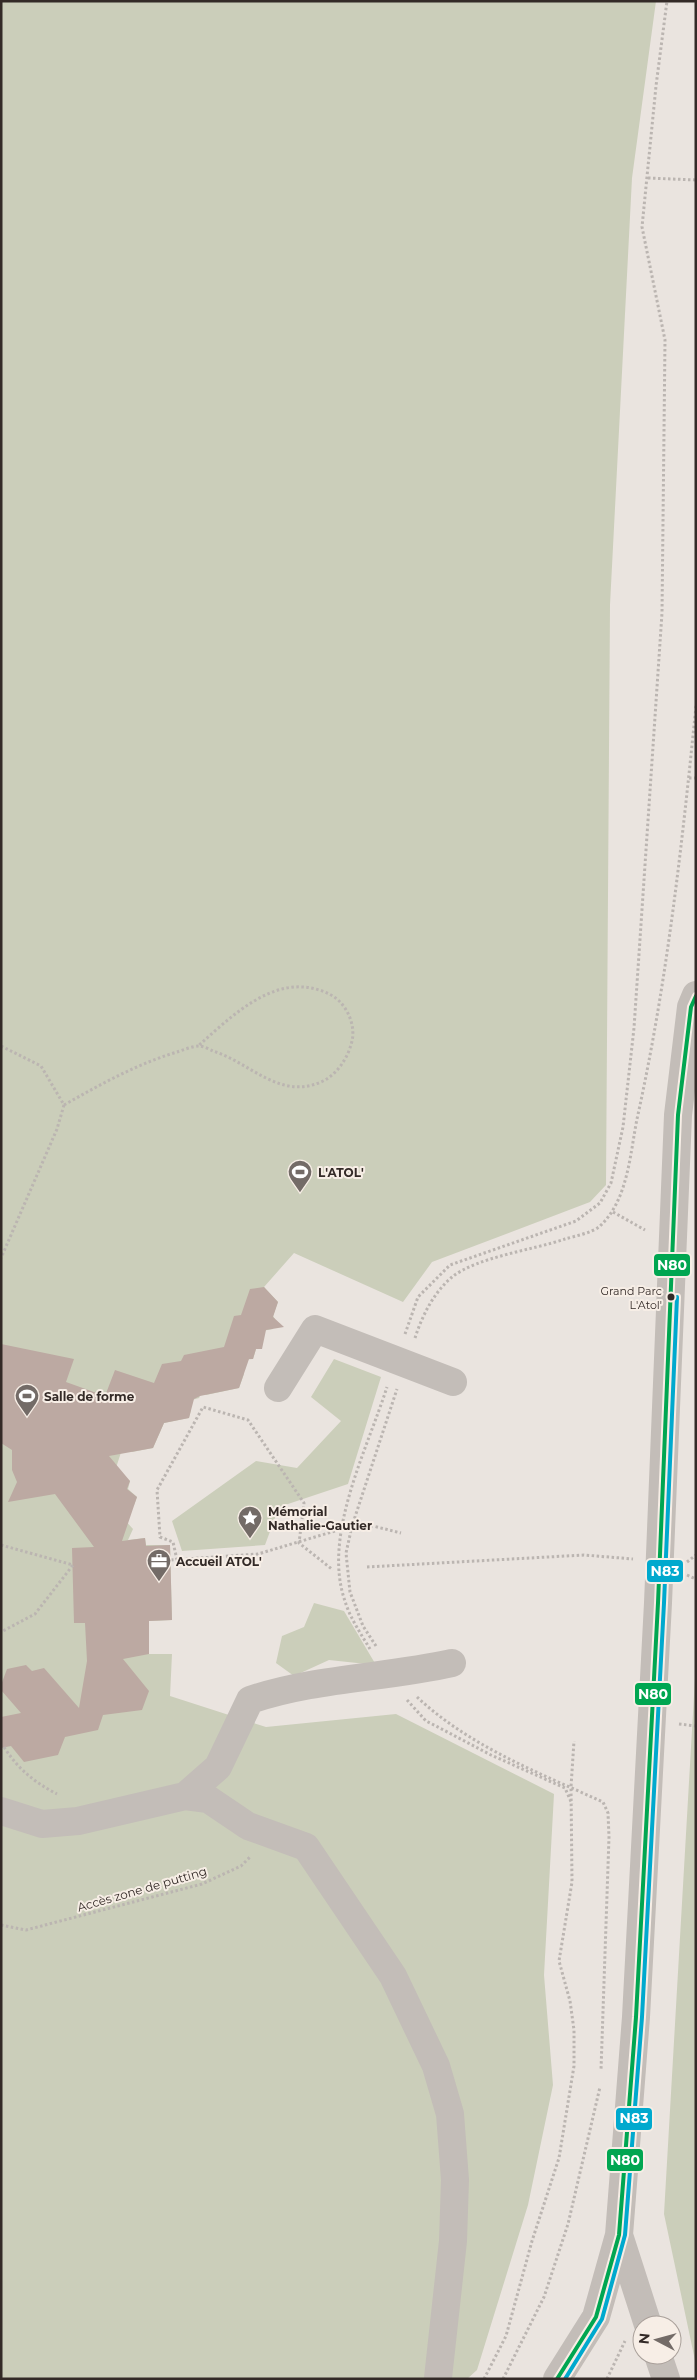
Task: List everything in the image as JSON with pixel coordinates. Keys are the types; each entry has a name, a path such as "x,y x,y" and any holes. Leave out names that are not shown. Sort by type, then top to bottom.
{"street":[{"path":"557,2379 596,2318 619,2235 636,2017 659,1565 678,1115 691,1007 696,995"},
{"path":"278,1388 315,1329 453,1382"},
{"path":"185,1796 218,1767 250,1700 274,1692 391,1675 452,1663"},
{"path":"1,1811 42,1824 78,1821 185,1796 208,1799 248,1826 306,1847 393,1976 436,2066 450,2114 455,2180 453,2241 438,2378"},
{"path":"619,2235 645,2315"},
{"path":"661,2365 666,2379"}],"path":[{"path":"572,1804 565,1788 491,1755 426,1721 399,1692 363,1626 350,1592 346,1553 352,1526 401,1363 418,1296 450,1265 477,1253 576,1221 600,1203 611,1183 616,1160 626,1105 634,1028 662,613 665,340 642,227 656,86 667,1"},
{"path":"648,178 696,180"},
{"path":"601,2075 608,1877 608,1813 603,1802 503,1756 433,1712 391,1675 369,1649 345,1602 338,1570 338,1554 341,1529 351,1492 401,1363 434,1298 453,1276 480,1263 552,1244 598,1228 613,1212 623,1184 644,1088 666,969 696,706"},
{"path":"689,778 696,778"},
{"path":"1,1258 57,1129 64,1105 115,1076 159,1058 198,1046 222,1024 254,1002 282,988 304,985 326,992 340,1002 351,1017 353,1040 345,1061 330,1078 315,1084 286,1087 226,1055 198,1046"},
{"path":"1,1046 41,1066 64,1105"},
{"path":"613,1212 637,1228 674,1240"},
{"path":"177,1560 173,1542 160,1537 158,1490 203,1407 248,1420 304,1503 299,1543"},
{"path":"361,1523 401,1533"},
{"path":"171,1560 258,1554 335,1531"},
{"path":"299,1543 333,1570"},
{"path":"1,1545 73,1565 35,1614 1,1632"},
{"path":"367,1567 584,1555 638,1560 659,1565"},
{"path":"670,1722 696,1726"},
{"path":"484,2379 506,2336 516,2307 532,2241 559,2158 572,2075 574,2030 570,2000 559,1961 572,1882 571,1787 574,1742"},
{"path":"4,1748 14,1764 34,1781 56,1794 64,1796"},
{"name":"Accès zone de putting","path":"1,1925 26,1930 202,1884 242,1866 254,1852 248,1826"},
{"path":"503,2379 544,2296 568,2224 601,2085"}],"green space":[{"name":"L'ATOL'","path":"1,1 656,1 632,178 610,605 606,1185 590,1202 432,1262 403,1302 294,1253 264,1287 278,1302 273,1316 275,1319 273,1329 262,1331 262,1349 256,1349 253,1359 242,1360 239,1368 244,1374 239,1388 206,1395 202,1391 199,1398 192,1400 189,1408 191,1410 189,1418 164,1423 153,1448 132,1452 124,1443 115,1471 130,1481 128,1489 137,1497 134,1505 123,1518 133,1529 128,1540 145,1538 146,1545 170,1545 172,1620 149,1621 149,1654 172,1654 170,1696 266,1727 396,1714 554,1794 544,1975 553,2085 528,2205 477,2370 467,2379 1,2379"},
{"path":"334,1359 381,1377 348,1484 279,1507 265,1545 182,1551 172,1521 256,1461 297,1468 341,1421 311,1397"},
{"path":"314,1603 344,1611 376,1665 329,1660 294,1676 276,1663 282,1636 304,1627"},
{"path":"696,1661 696,2365 664,2214"}],"building":[{"path":"264,1287 278,1302 273,1317 284,1327 266,1330 262,1349 256,1349 253,1359 249,1359 239,1388 194,1399 189,1418 164,1423 153,1448 109,1456 130,1481 127,1489 137,1497 122,1541 145,1538 146,1546 170,1545 172,1620 149,1621 149,1654 123,1659 149,1691 142,1710 103,1715 98,1730 65,1737 58,1755 24,1762 11,1746 1,1748 1,1717 21,1713 1,1690 1,1685 7,1669 26,1665 32,1671 44,1668 79,1708 87,1661 85,1623 74,1623 72,1548 94,1547 55,1494 8,1502 17,1482 12,1470 12,1450 1,1443 1,1344 74,1359 66,1382 105,1396 115,1370 154,1383 162,1364 181,1361 184,1355 224,1347 234,1316 241,1315 250,1289"}],"transit line":[{"name":"N80","path":"557,2379 596,2317 619,2235 636,2017 658,1603 678,1115 691,1007 696,996"},
{"name":"N83","path":"565,2379 602,2319 625,2235 642,2017 664,1603 677,1297"}],"place":[{"name":"L'ATOL'","path":"300,1193"},
{"name":"Grand Parc L'Atol'","path":"671,1297"},
{"name":"Salle de forme","path":"27,1417"},
{"name":"Mémorial Nathalie-Gautier","path":"250,1539"},
{"name":"Accueil ATOL'","path":"159,1582"}]}
